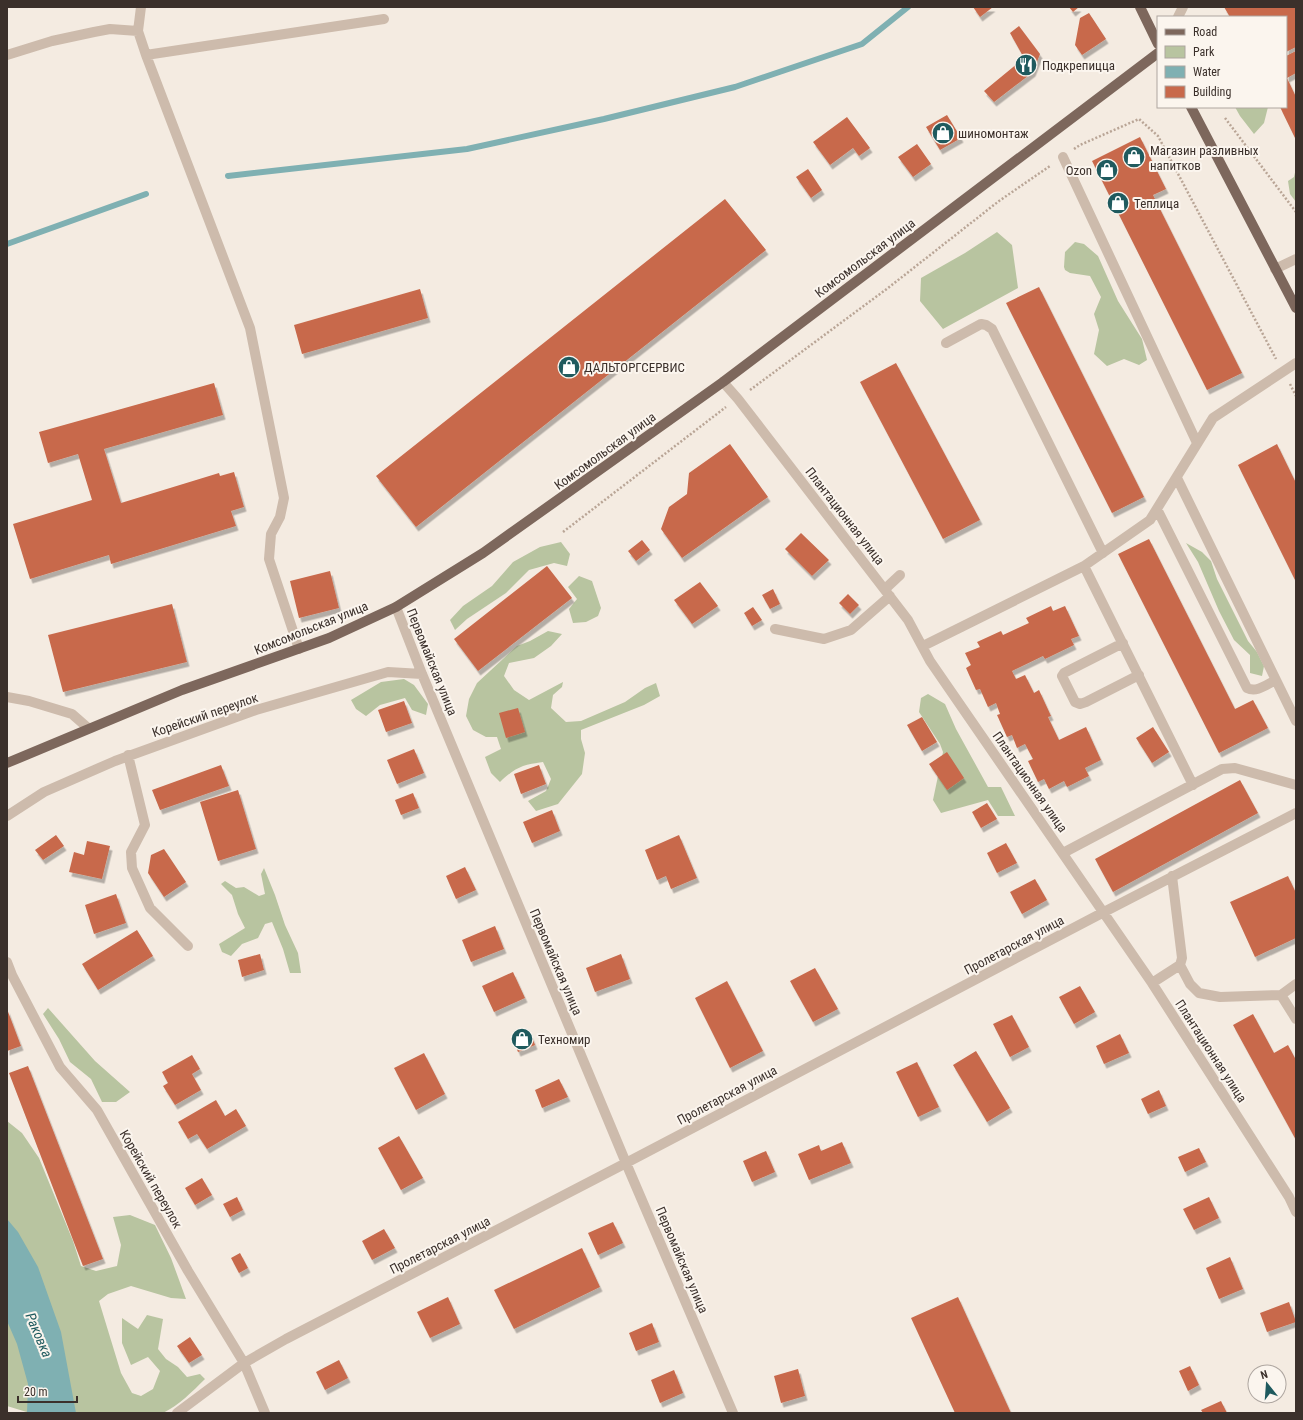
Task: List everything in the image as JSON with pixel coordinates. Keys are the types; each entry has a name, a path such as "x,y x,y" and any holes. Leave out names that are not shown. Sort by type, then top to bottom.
{"main road":[{"path":"1140,7 1157,42"},
{"name":"Комсомольская улица","path":"7,763 182,690 329,638 396,607 483,553 723,382 1157,54"},
{"path":"1192,108 1296,308"}],"street":[{"path":"140,7 138,31 146,55 250,328 284,498 280,518 271,534 269,559 300,649"},
{"path":"1178,16 1183,7"},
{"path":"146,55 384,19"},
{"path":"7,55 52,41 110,29 138,31"},
{"path":"1063,157 1197,443"},
{"path":"1275,269 1296,258"},
{"path":"946,343 981,324 992,329 1102,553"},
{"path":"923,646 1084,566 1150,520 1213,418 1282,370 1296,363"},
{"name":"Плантационная улица","path":"723,382 738,399 908,620 930,661 1104,912 1292,1195 1296,1212"},
{"path":"1177,478 1296,721"},
{"path":"1158,509 1247,688 1256,690 1276,680"},
{"path":"1084,566 1193,785"},
{"path":"775,629 824,639 852,630 887,593 900,575"},
{"name":"Первомайская улица","path":"396,607 422,674 626,1163 733,1413"},
{"path":"1123,643 1064,673 1062,676 1075,702 1080,704 1139,675"},
{"name":"Корейский переулок","path":"7,816 44,792 128,755 256,710 388,672 422,674"},
{"path":"7,697 29,701 72,714 88,728"},
{"path":"128,755 145,825 132,852 132,868 150,908 188,946"},
{"path":"1063,853 1222,769 1235,768 1296,785"},
{"name":"Пролетарская улица","path":"178,1413 244,1363 286,1339 626,1163 1172,876 1296,813"},
{"path":"1152,983 1180,965 1182,958 1172,876"},
{"name":"Корейский переулок","path":"7,962 12,975 60,1067 97,1110 188,1271 244,1363 266,1413"},
{"path":"1180,965 1190,984 1199,993 1220,997 1282,995 1296,984"},
{"path":"1282,995 1296,1019"}],"path":[{"path":"1225,118 1296,212"},
{"path":"563,532 738,399 888,288 999,201 1080,145 1139,119 1158,136 1296,396"}],"green space":[{"path":"1236,108 1268,108 1264,123 1254,134"},
{"path":"1296,168 1296,202 1290,194 1288,181 1294,177"},
{"path":"997,232 1012,245 1018,288 943,329 920,301 921,278 965,253"},
{"path":"1075,242 1084,244 1098,256 1118,301 1142,339 1147,360 1139,365 1124,359 1107,366 1094,354 1099,330 1094,314 1101,297 1090,276 1070,273 1065,270 1065,252"},
{"path":"561,542 570,554 567,566 554,563 529,570 506,593 467,619 455,630 450,620 463,606 492,586 513,562 540,547"},
{"path":"1186,543 1202,552 1211,561 1217,579 1248,641 1257,652 1264,666 1262,676 1250,673 1250,655 1234,640 1219,611 1198,562"},
{"path":"579,576 592,581 601,608 598,616 586,622 573,623 569,609 577,599 568,587"},
{"path":"548,631 562,634 551,646 534,658 509,663 504,676 514,690 529,700 563,682 562,687 553,695 551,708 566,722 581,721 625,702 645,688 656,683 660,696 644,705 581,730 581,739 585,753 582,774 558,804 536,811 528,801 546,791 551,779 543,762 530,764 520,768 500,782 491,773 485,757 501,749 497,737 486,737 473,730 466,716 469,699 477,683 517,646"},
{"path":"404,679 414,685 428,704 426,715 412,710 405,698 380,705 366,716 356,709 351,700 381,682"},
{"path":"928,694 945,704 956,729 988,787 1001,787 1015,816 998,816 988,800 941,813 933,800 943,752 940,744 919,712 921,698"},
{"path":"264,868 285,925 298,953 301,973 290,973 283,949 272,922 265,924 258,938 242,944 231,956 222,952 219,944 245,928 238,914 232,895 221,884 225,881 236,888 244,887 259,896 265,894 261,874"},
{"path":"48,1008 95,1061 130,1092 116,1102 102,1102 91,1079 70,1062 59,1039 43,1014"},
{"path":"7,1121 22,1133 39,1158 73,1241 81,1266 96,1271 117,1266 121,1245 113,1217 130,1215 155,1225 171,1258 186,1299 171,1298 131,1286 108,1294 99,1301 121,1373 132,1393 141,1396 153,1389 160,1371 148,1357 131,1365 122,1343 122,1318 138,1329 147,1315 163,1319 158,1349 166,1359 178,1367 187,1377 200,1374 205,1379 169,1410 163,1413 30,1413 7,1406"}],"water":[{"name":"Раковка","path":"7,1219 18,1232 38,1267 61,1332 76,1413 27,1413 28,1384 17,1344 7,1321"}],"building":[{"path":"973,7 993,7 980,17"},
{"path":"1069,7 1079,7 1073,12"},
{"path":"1224,7 1296,7 1296,47 1287,52 1287,16 1229,16"},
{"path":"1089,13 1106,39 1082,55 1075,45 1080,18"},
{"name":"Подкрепицца","path":"1019,26 1040,54 1033,72 994,102 984,91 1024,58 1010,33"},
{"path":"1296,51 1296,73 1287,78 1287,56"},
{"path":"1287,78 1296,97 1296,140 1280,108 1287,108"},
{"name":"шиномонтаж","path":"947,115 961,138 940,150 926,127"},
{"path":"847,117 870,148 859,156 853,148 830,165 813,142"},
{"path":"1140,137 1166,189 1153,195 1242,373 1207,390 1092,161"},
{"path":"917,144 931,164 913,177 898,157"},
{"path":"808,169 822,190 811,198 796,177"},
{"path":"725,199 766,250 416,527 376,476"},
{"path":"1039,287 1144,497 1112,513 1006,303"},
{"path":"420,289 428,318 302,354 294,325"},
{"path":"896,363 980,520 943,539 860,382"},
{"path":"214,383 223,415 104,449 121,503 219,473 220,476 234,472 244,507 231,511 236,526 111,564 109,555 30,579 13,524 92,500 78,454 48,463 39,432"},
{"path":"730,444 768,497 682,558 661,529 669,507 687,494 689,473"},
{"path":"1277,444 1296,483 1296,582 1238,465"},
{"path":"801,533 829,560 812,576 785,549"},
{"path":"1149,539 1235,709 1253,700 1268,728 1219,753 1118,554"},
{"path":"642,540 650,550 636,561 628,551"},
{"path":"547,566 572,598 478,671 454,639"},
{"path":"330,571 339,608 299,618 290,581"},
{"path":"700,582 718,606 692,624 674,600"},
{"path":"773,589 780,604 770,609 762,595"},
{"path":"848,594 859,605 850,614 839,603"},
{"path":"172,604 187,662 63,692 48,635"},
{"path":"1051,606 1053,611 1065,606 1079,636 1071,639 1074,645 1045,659 1043,656 1012,671 1016,679 1025,675 1034,693 1039,690 1051,716 1048,717 1059,740 1086,727 1101,760 1085,768 1089,776 1067,787 1064,781 1049,789 1044,779 1038,782 1028,761 1033,759 1025,744 1017,748 1012,735 1007,737 997,715 1000,714 996,703 988,707 980,689 976,690 966,668 971,665 965,653 980,647 977,642 1001,631 1003,635 1029,623 1026,618"},
{"path":"753,607 762,620 752,626 744,613"},
{"path":"404,701 412,723 386,732 378,710"},
{"path":"518,708 525,732 506,738 499,713"},
{"path":"922,717 937,742 922,751 907,725"},
{"path":"1153,727 1169,752 1152,763 1136,738"},
{"path":"414,749 424,773 397,784 387,760"},
{"path":"947,752 964,778 947,790 929,764"},
{"path":"221,765 229,786 160,810 152,790"},
{"path":"539,765 546,784 521,794 514,774"},
{"path":"1240,780 1258,813 1113,892 1095,859"},
{"path":"238,790 256,849 218,861 200,802"},
{"path":"413,793 419,808 401,815 395,800"},
{"path":"987,803 997,819 981,828 972,812"},
{"path":"552,810 560,831 532,843 523,822"},
{"path":"56,835 64,846 43,860 35,850"},
{"path":"679,835 697,878 671,889 666,876 657,880 645,850"},
{"path":"87,841 110,846 102,879 69,872 74,852 84,855"},
{"path":"1006,843 1017,863 997,873 987,853"},
{"path":"164,849 186,882 164,897 148,873 151,855"},
{"path":"465,867 476,890 456,899 446,876"},
{"path":"1288,876 1296,893 1296,938 1255,957 1230,902"},
{"path":"1035,879 1047,900 1022,914 1010,892"},
{"path":"116,894 126,923 94,934 85,905"},
{"path":"495,926 504,949 471,962 462,940"},
{"path":"137,930 153,956 98,990 82,964"},
{"path":"260,954 264,970 242,977 238,960"},
{"path":"621,954 630,979 595,992 586,968"},
{"path":"815,968 838,1009 813,1022 790,981"},
{"path":"513,972 525,998 494,1012 482,986"},
{"path":"727,981 763,1051 730,1068 695,998"},
{"path":"1080,986 1095,1012 1074,1024 1059,997"},
{"path":"7,1009 21,1046 7,1051"},
{"path":"1253,1014 1274,1053 1288,1045 1296,1060 1296,1140 1233,1025"},
{"path":"1012,1015 1029,1047 1010,1057 993,1024"},
{"path":"529,1030 535,1045 518,1052 512,1037"},
{"path":"1120,1034 1129,1053 1104,1064 1096,1046"},
{"path":"976,1051 1010,1108 987,1122 953,1065"},
{"path":"424,1053 445,1094 416,1110 394,1068"},
{"path":"192,1055 200,1069 192,1074 201,1090 175,1105 163,1086 168,1083 162,1072"},
{"path":"917,1062 939,1107 918,1117 896,1072"},
{"path":"28,1066 103,1259 83,1266 9,1073"},
{"path":"559,1079 568,1097 542,1108 535,1090"},
{"path":"1159,1090 1166,1106 1148,1114 1141,1099"},
{"path":"216,1100 225,1116 236,1109 246,1126 207,1149 197,1134 188,1139 178,1122"},
{"path":"399,1136 423,1178 401,1190 378,1148"},
{"path":"842,1142 851,1163 809,1180 798,1154 819,1145 821,1151"},
{"path":"1199,1148 1206,1162 1185,1172 1178,1157"},
{"path":"766,1151 775,1172 752,1182 743,1161"},
{"path":"202,1178 212,1195 195,1205 185,1188"},
{"path":"237,1197 243,1210 230,1217 223,1204"},
{"path":"1209,1197 1219,1218 1194,1230 1183,1209"},
{"path":"613,1222 623,1243 598,1255 588,1233"},
{"path":"384,1229 395,1248 372,1260 362,1241"},
{"path":"582,1248 600,1287 514,1329 494,1290"},
{"path":"240,1253 248,1268 239,1273 231,1258"},
{"path":"1230,1257 1243,1289 1219,1299 1206,1268"},
{"path":"448,1297 460,1324 430,1338 417,1312"},
{"path":"958,1297 1011,1413 955,1413 911,1318"},
{"path":"1289,1302 1296,1322 1267,1332 1260,1313"},
{"path":"652,1323 659,1342 636,1351 629,1333"},
{"path":"190,1337 202,1355 189,1363 177,1346"},
{"path":"339,1360 348,1378 325,1390 316,1372"},
{"path":"1190,1366 1199,1385 1188,1391 1179,1371"},
{"path":"798,1369 805,1396 781,1403 774,1376"},
{"path":"674,1370 683,1393 660,1403 651,1380"},
{"path":"1221,1401 1227,1413 1203,1413 1201,1410"}],"waterway":[{"path":"228,176 467,149 604,119 735,87 862,44 908,7"},
{"path":"7,244 146,194"}],"place":[{"name":"Подкрепицца","path":"1026,65"},
{"name":"шиномонтаж","path":"943,133"},
{"name":"Магазин разливных напитков","path":"1134,157"},
{"name":"Ozon","path":"1107,170"},
{"name":"Теплица","path":"1118,203"},
{"name":"ДАЛЬТОРГСЕРВИС","path":"569,367"},
{"name":"Техномир","path":"522,1039"}]}
